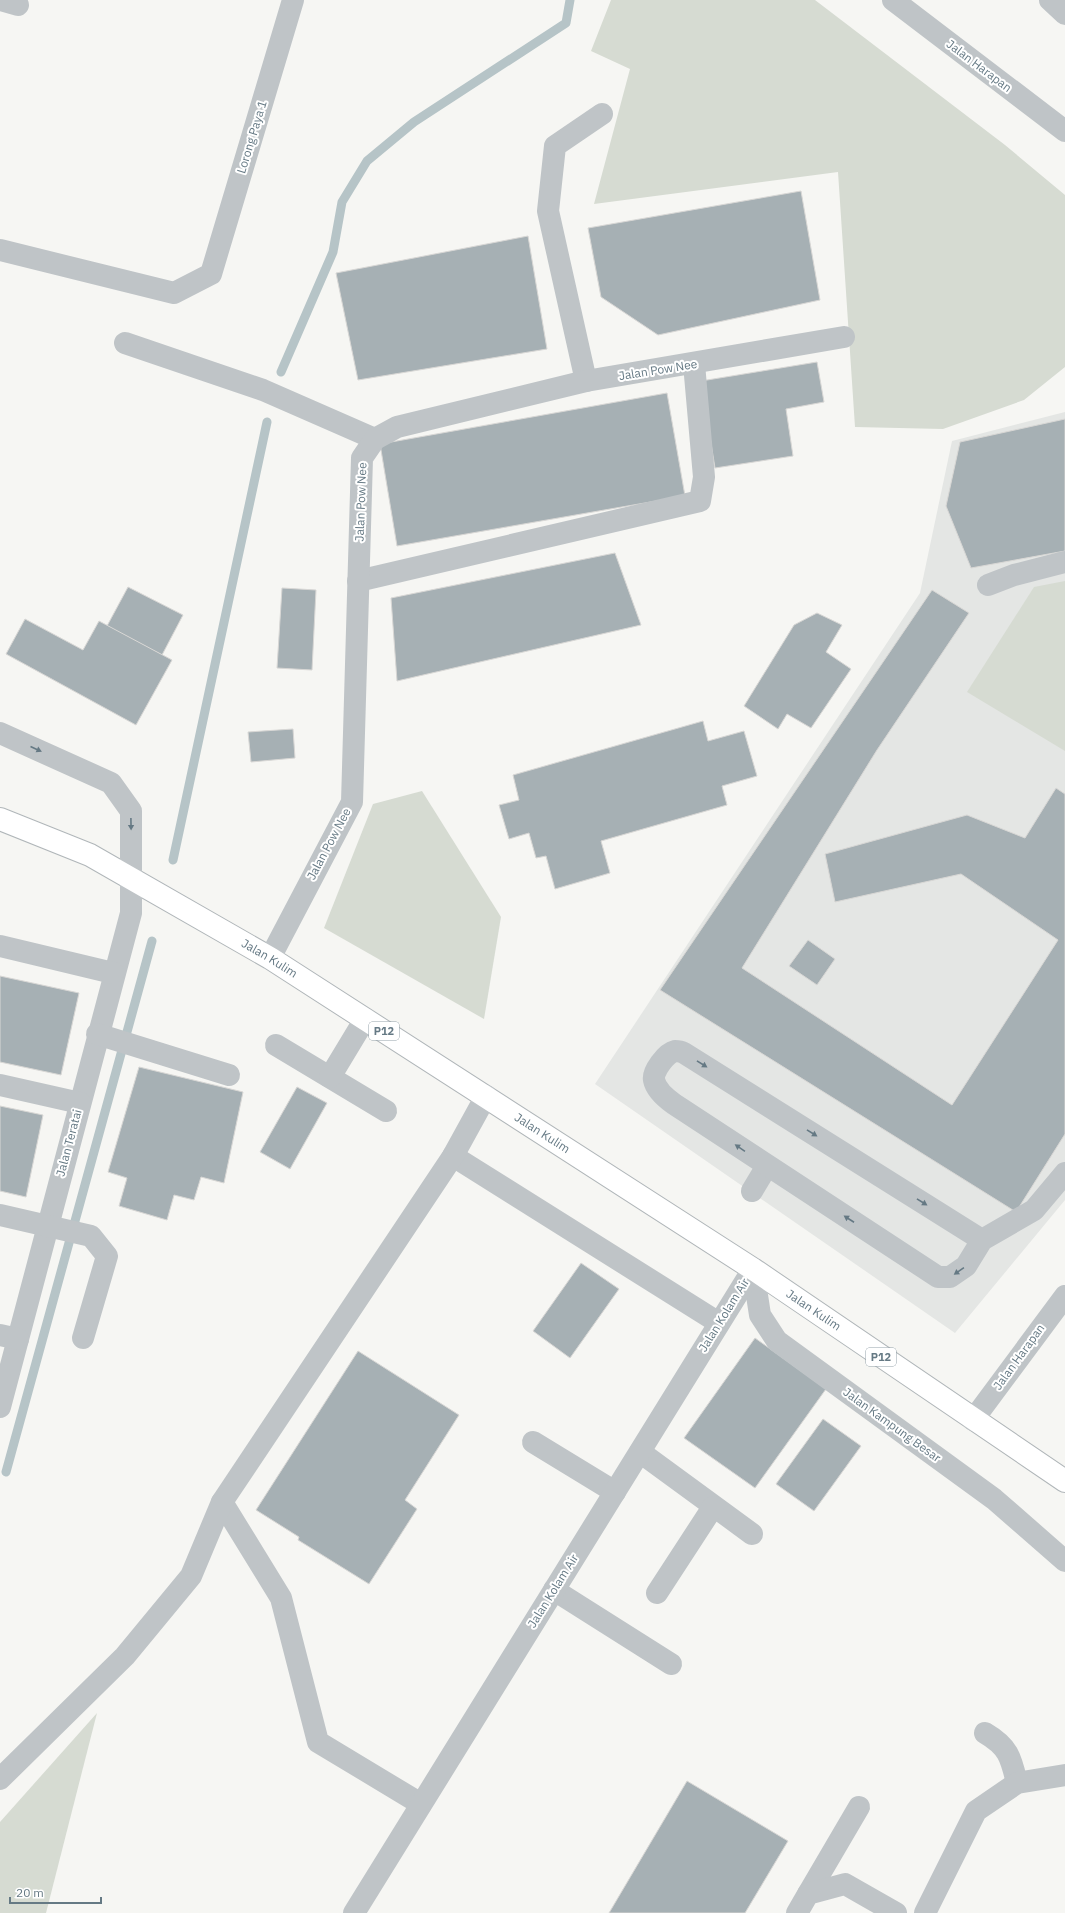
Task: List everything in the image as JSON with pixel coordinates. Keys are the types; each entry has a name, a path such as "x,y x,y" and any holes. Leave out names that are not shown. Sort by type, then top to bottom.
{"main road":[{"name":"Jalan Kulim","path":"0,819 90,854 270,958 753,1269 973,1420 1065,1481"}],"street":[{"name":"Lorong Paya 1","path":"0,250 174,293 211,274 293,0"},
{"name":"Jalan Harapan","path":"893,0 1065,131"},
{"path":"1050,0 1065,14"},
{"path":"586,381 548,210 554,146 602,114"},
{"name":"Jalan Pow Nee","path":"270,958 352,802 362,458 375,439 397,427 586,381 694,364 844,337"},
{"path":"125,343 263,390 375,439"},
{"path":"358,581 700,501 704,477 694,364"},
{"path":"988,585 1014,575 1065,562"},
{"name":"Jalan Teratai","path":"0,733 111,783 131,811 132,879 131,913 97,1034 47,1226 9,1337 0,1407"},
{"path":"0,946 114,973"},
{"path":"330,1077 365,1019"},
{"path":"97,1034 229,1075"},
{"path":"276,1045 386,1110"},
{"path":"982,1240 684,1052 675,1051 667,1055 654,1074 654,1079 665,1097 767,1166 938,1277 950,1277 966,1266 982,1240 1034,1210 1065,1173"},
{"path":"0,1085 80,1103"},
{"path":"0,1779 125,1656 191,1576 222,1502 453,1156 486,1096"},
{"path":"453,1156 719,1324"},
{"path":"752,1191 767,1166"},
{"path":"0,1215 91,1236 107,1256 83,1338"},
{"name":"Jalan Kolam Air","path":"354,1913 753,1269"},
{"name":"Jalan Kampung Besar","path":"753,1269 760,1315 777,1341 994,1499 1065,1561"},
{"name":"Jalan Harapan","path":"973,1420 1065,1296"},
{"path":"533,1442 615,1492"},
{"path":"640,1452 713,1507 752,1534"},
{"path":"222,1502 281,1598 318,1742 422,1804"},
{"path":"657,1593 713,1507"},
{"path":"554,1590 671,1664"},
{"path":"985,1733 996,1740 1010,1756 1017,1783"},
{"path":"925,1913 976,1811 1017,1783 1065,1775"},
{"path":"797,1913 860,1807"},
{"path":"808,1894 845,1884 896,1913"}],"shaded area":[{"path":"611,0 815,0 1005,145 1065,195 1065,367 1024,400 943,429 855,427 838,172 594,204 630,69 591,51"},
{"path":"1065,412 1065,1200 955,1333 595,1084 920,593 952,441"},
{"path":"1065,581 1065,751 967,692 1034,587"},
{"path":"422,791 501,917 484,1019 324,928 373,804"},
{"path":"97,1713 46,1913 0,1913 0,1822"}],"building":[{"path":"801,191 820,300 658,335 601,297 588,228"},
{"path":"528,236 547,349 358,380 336,273"},
{"path":"817,362 824,402 786,409 793,456 715,468 701,381"},
{"path":"667,393 685,496 397,546 380,444"},
{"path":"1065,419 1065,551 971,568 946,506 960,442"},
{"path":"615,553 641,625 397,681 391,598"},
{"path":"128,587 183,615 162,655 107,626"},
{"path":"282,588 316,590 312,670 277,668"},
{"path":"932,590 969,613 877,750 742,968 952,1105 1058,940 961,874 835,902 825,854 967,815 1025,838 1056,788 1065,794 1065,1134 1016,1212 660,990"},
{"path":"817,613 842,625 826,652 851,669 811,728 787,714 778,729 744,706 794,625"},
{"path":"25,619 83,650 99,621 172,660 136,725 6,654"},
{"path":"703,721 708,741 744,731 757,776 722,786 727,805 601,841 610,873 555,889 546,856 536,858 529,833 509,839 499,805 519,800 513,775"},
{"path":"293,729 295,758 251,762 248,732"},
{"path":"808,940 835,959 817,985 789,966"},
{"path":"0,976 79,993 61,1075 0,1062"},
{"path":"139,1067 243,1092 224,1183 201,1177 194,1200 174,1195 167,1220 119,1206 127,1178 108,1172"},
{"path":"297,1087 327,1103 290,1169 260,1152"},
{"path":"0,1106 43,1115 26,1197 0,1191"},
{"path":"581,1263 619,1289 570,1358 533,1331"},
{"path":"755,1338 826,1389 755,1488 684,1438"},
{"path":"358,1351 459,1415 405,1500 417,1509 369,1584 298,1540 299,1537 256,1510"},
{"path":"823,1419 861,1446 814,1511 776,1484"},
{"path":"687,1781 788,1841 745,1913 609,1913"}],"waterway":[{"path":"281,372 333,252 342,202 367,161 414,122 566,23 570,0"},
{"path":"173,860 267,422"},
{"path":"6,1472 152,941"}]}
